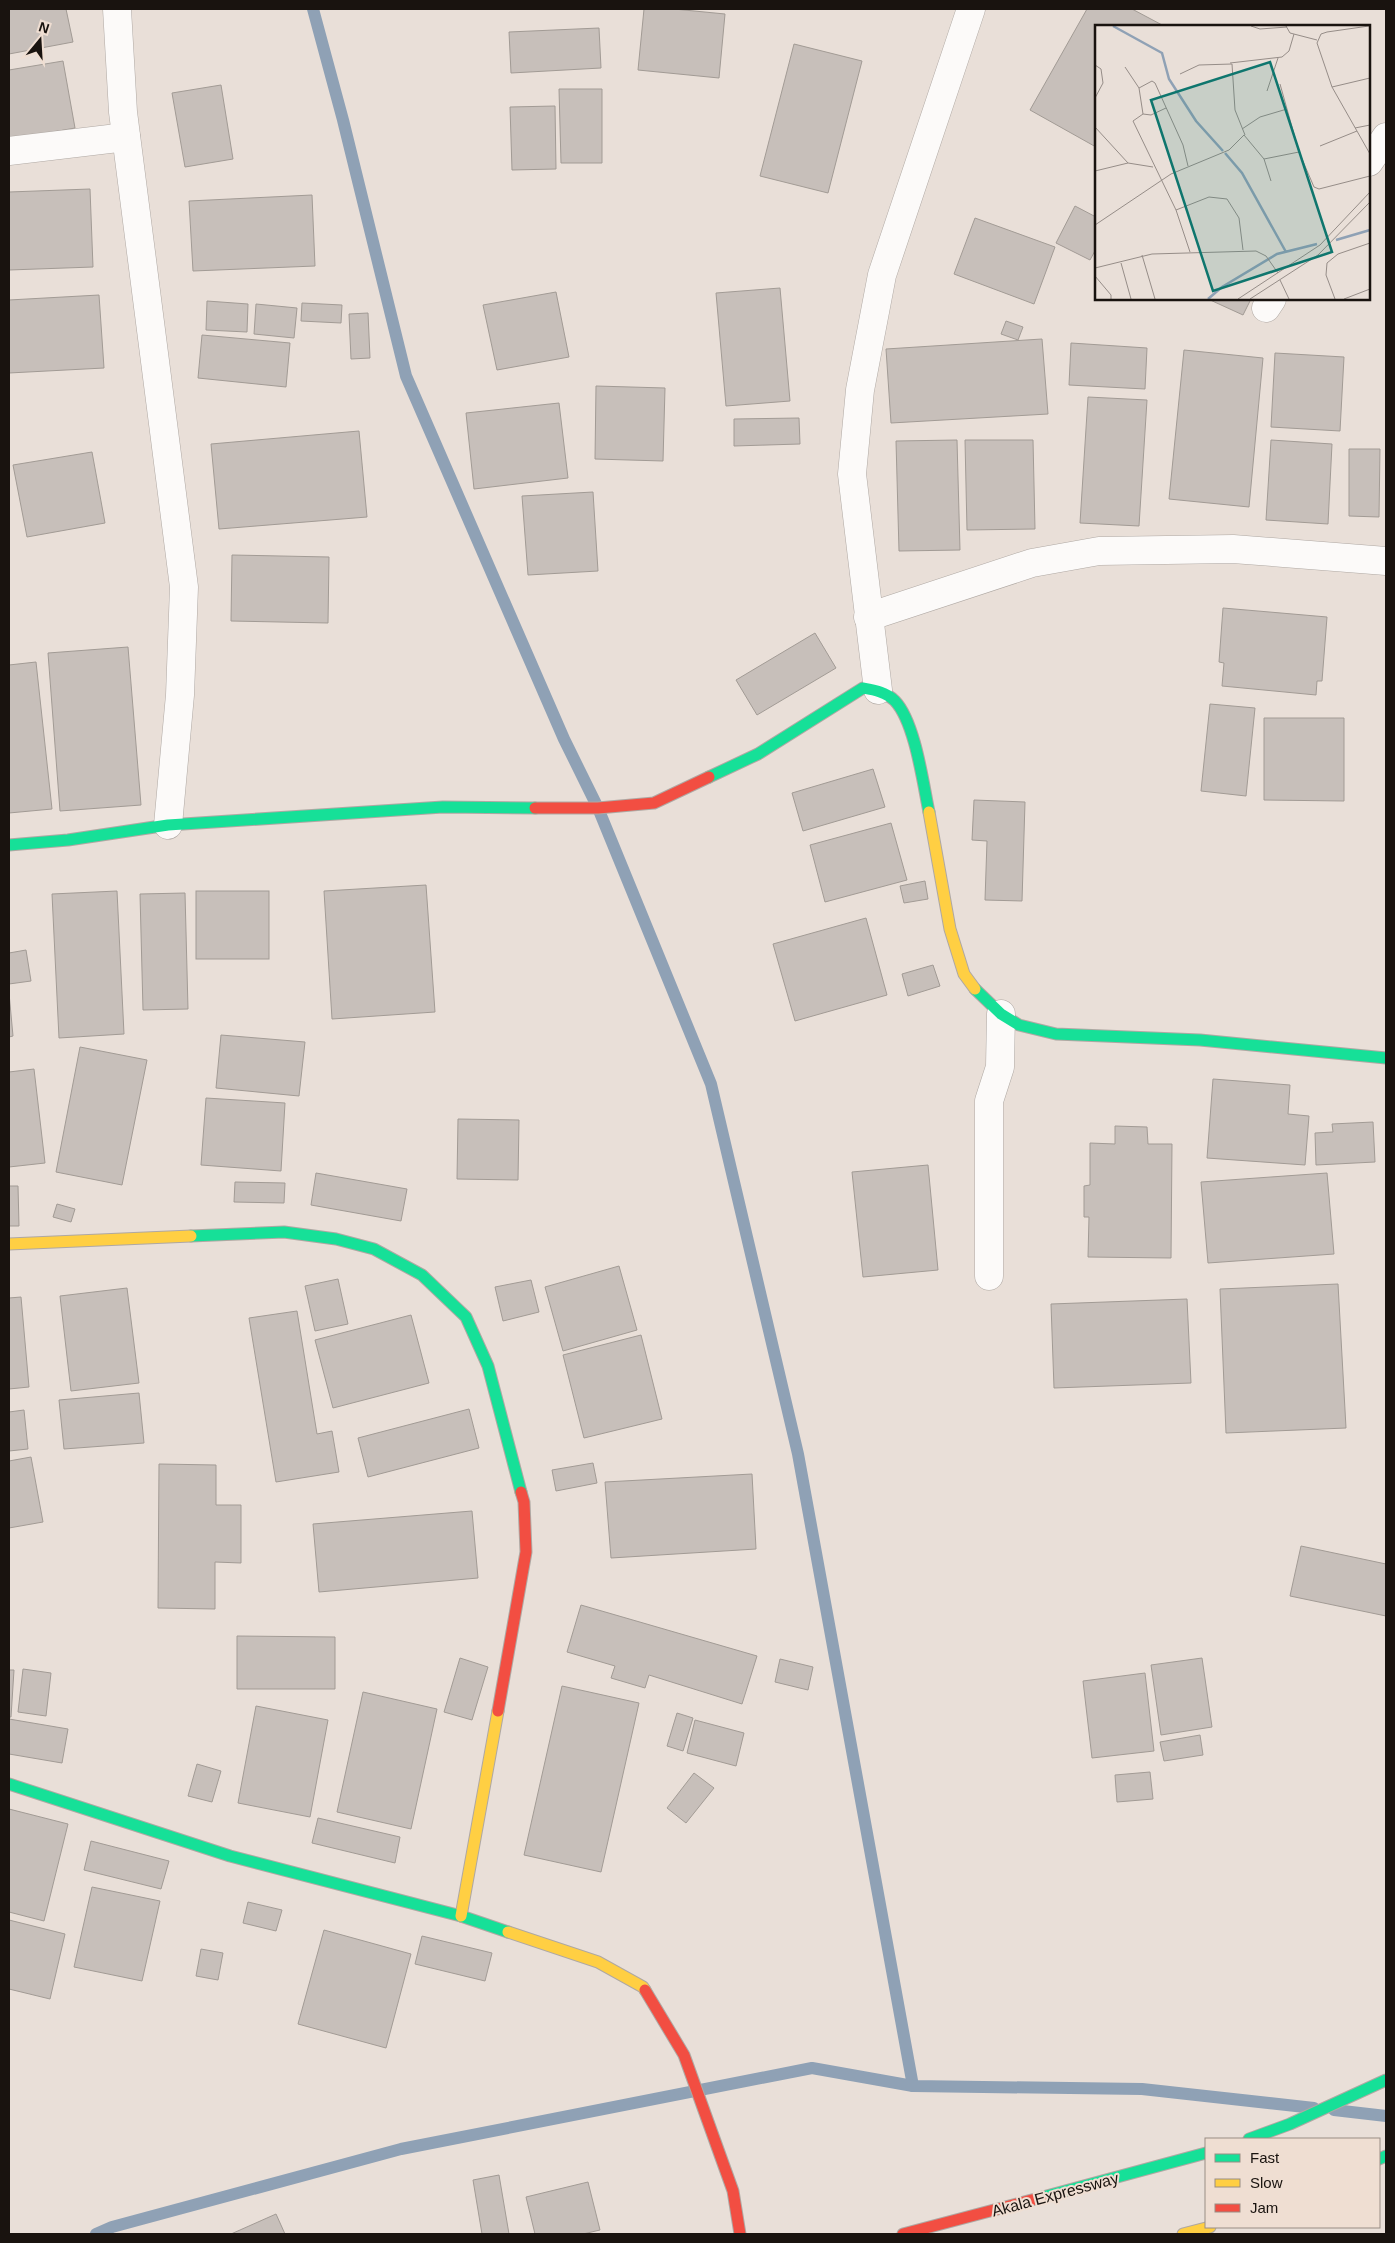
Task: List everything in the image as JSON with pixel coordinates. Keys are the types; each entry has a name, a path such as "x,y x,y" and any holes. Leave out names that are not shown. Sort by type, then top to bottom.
{"street":[{"path":"117,9 126,137 184,587 180,695 168,825"},
{"path":"878,690 852,474 860,390 882,274 971,9"},
{"path":"9,151 126,137"},
{"path":"1370,161 1386,137"},
{"path":"868,617 1032,563 1099,551 1233,549 1386,561"},
{"path":"9,845 68,840 168,825 443,807 598,808 654,803 758,754 863,688 878,690 895,701 907,722 919,760 950,929 964,974 976,990 1001,1014 1019,1025 1056,1034 1200,1040 1386,1058"},
{"path":"989,1276 989,1101 1000,1067 1001,1014"},
{"path":"9,1244 284,1232 336,1239 374,1250 422,1275 466,1317 488,1366 524,1502 526,1552 461,1916"},
{"path":"9,1784 230,1856 461,1916 598,1962 643,1987 684,2055 733,2191 740,2234"},
{"path":"1252,2138 1290,2124 1383,2081"},
{"name":"Akala Expressway","path":"903,2234 1205,2153"},
{"path":"1183,2234 1206,2228"}],"building":[{"path":"9,9 66,9 73,42 9,54"},
{"path":"644,9 674,9 725,14 719,78 638,70"},
{"path":"1087,9 1132,9 1162,25 1095,25 1095,146 1030,110"},
{"path":"599,28 601,68 511,73 509,32"},
{"path":"794,44 862,61 828,193 760,176"},
{"path":"63,61 75,128 9,140 9,70"},
{"path":"221,85 233,159 185,167 172,93"},
{"path":"559,89 602,89 602,163 561,163"},
{"path":"555,106 556,169 512,170 510,107"},
{"path":"90,189 93,267 9,270 9,192"},
{"path":"312,195 315,266 193,271 189,201"},
{"path":"1075,206 1095,216 1095,251 1090,260 1056,243"},
{"path":"975,218 1055,247 1034,304 954,274"},
{"path":"780,288 790,401 726,406 716,293"},
{"path":"556,292 569,357 497,370 483,305"},
{"path":"99,295 104,368 9,373 9,300"},
{"path":"1210,300 1250,300 1243,315"},
{"path":"207,301 248,304 247,332 206,330"},
{"path":"302,303 342,305 341,323 301,321"},
{"path":"256,304 297,308 294,338 254,334"},
{"path":"368,313 370,358 351,359 349,314"},
{"path":"1006,321 1023,327 1018,340 1001,334"},
{"path":"202,335 290,343 286,387 198,378"},
{"path":"1042,339 1048,414 891,423 886,349"},
{"path":"1071,343 1147,348 1145,389 1069,385"},
{"path":"1184,350 1263,358 1249,507 1169,499"},
{"path":"1275,353 1344,357 1340,431 1271,427"},
{"path":"596,386 665,388 663,461 595,459"},
{"path":"1088,397 1147,400 1139,526 1080,523"},
{"path":"559,403 568,478 474,489 466,413"},
{"path":"799,418 800,444 734,446 734,419"},
{"path":"359,431 367,517 219,529 211,444"},
{"path":"957,440 960,550 899,551 896,441"},
{"path":"965,440 1033,440 1035,529 967,530"},
{"path":"1271,440 1332,444 1328,524 1266,520"},
{"path":"1349,449 1380,449 1379,517 1349,516"},
{"path":"92,452 105,523 27,537 13,465"},
{"path":"593,492 598,571 528,575 522,496"},
{"path":"232,555 329,557 328,623 231,621"},
{"path":"1223,608 1327,617 1322,681 1317,681 1316,695 1222,686 1224,663 1219,662"},
{"path":"815,633 836,668 757,715 736,680"},
{"path":"128,647 141,805 60,811 48,653"},
{"path":"36,662 52,809 9,813 9,665"},
{"path":"1210,704 1255,708 1246,796 1201,791"},
{"path":"1264,718 1344,718 1344,801 1264,800"},
{"path":"873,769 885,807 803,831 792,793"},
{"path":"974,800 1025,802 1022,901 985,900 987,841 972,840"},
{"path":"891,823 907,880 825,902 810,845"},
{"path":"925,881 928,899 904,903 900,886"},
{"path":"426,885 435,1012 332,1019 324,891"},
{"path":"117,891 124,1034 59,1038 52,894"},
{"path":"196,891 269,891 269,959 196,959"},
{"path":"185,893 188,1009 143,1010 140,894"},
{"path":"866,918 887,995 795,1021 773,944"},
{"path":"26,950 31,981 9,984 9,953"},
{"path":"933,965 940,986 908,996 902,974"},
{"path":"9,993 13,1036 9,1037"},
{"path":"221,1035 305,1042 299,1096 216,1088"},
{"path":"80,1047 147,1060 122,1185 56,1172"},
{"path":"34,1069 45,1163 9,1167 9,1072"},
{"path":"1213,1079 1290,1085 1288,1114 1309,1116 1305,1165 1207,1158"},
{"path":"206,1098 285,1103 281,1171 201,1165"},
{"path":"458,1119 519,1120 518,1180 457,1179"},
{"path":"1373,1122 1375,1162 1316,1165 1315,1133 1333,1132 1332,1124"},
{"path":"1115,1126 1147,1127 1148,1144 1172,1144 1171,1258 1088,1257 1089,1217 1084,1217 1084,1186 1090,1185 1090,1143 1115,1144"},
{"path":"928,1165 938,1270 863,1277 852,1172"},
{"path":"316,1173 407,1189 401,1221 311,1205"},
{"path":"1327,1173 1334,1254 1208,1263 1201,1182"},
{"path":"235,1182 285,1183 284,1203 234,1202"},
{"path":"9,1186 18,1186 19,1226 9,1226"},
{"path":"57,1204 75,1209 71,1222 53,1217"},
{"path":"619,1266 637,1330 563,1351 545,1287"},
{"path":"338,1279 348,1324 315,1331 305,1286"},
{"path":"531,1280 539,1312 503,1321 495,1287"},
{"path":"1338,1284 1346,1428 1226,1433 1220,1289"},
{"path":"127,1288 139,1383 71,1391 60,1296"},
{"path":"21,1297 29,1387 9,1389 9,1298"},
{"path":"1187,1299 1191,1383 1054,1388 1051,1304"},
{"path":"297,1311 317,1434 332,1431 339,1472 276,1482 249,1318"},
{"path":"411,1315 429,1383 333,1408 315,1340"},
{"path":"641,1335 662,1419 584,1438 563,1355"},
{"path":"139,1393 144,1443 64,1449 59,1400"},
{"path":"469,1409 479,1448 368,1477 358,1438"},
{"path":"24,1410 28,1449 9,1451 9,1412"},
{"path":"31,1457 43,1522 9,1528 9,1461"},
{"path":"593,1463 597,1483 556,1491 552,1470"},
{"path":"159,1464 216,1465 216,1505 241,1505 241,1563 215,1562 215,1609 158,1608"},
{"path":"752,1474 756,1549 611,1558 605,1482"},
{"path":"472,1511 478,1578 319,1592 313,1524"},
{"path":"1301,1546 1386,1564 1386,1616 1290,1596"},
{"path":"581,1605 757,1656 742,1704 649,1675 645,1688 611,1678 615,1666 567,1652"},
{"path":"237,1636 335,1637 335,1689 237,1689"},
{"path":"460,1658 488,1667 472,1720 444,1712"},
{"path":"1202,1658 1212,1727 1161,1735 1151,1665"},
{"path":"780,1659 813,1667 808,1690 775,1682"},
{"path":"23,1669 51,1673 46,1716 18,1712"},
{"path":"9,1670 14,1670 11,1717 9,1717"},
{"path":"1145,1673 1154,1751 1092,1758 1083,1681"},
{"path":"562,1686 639,1703 601,1872 524,1855"},
{"path":"363,1692 437,1709 411,1829 337,1812"},
{"path":"256,1706 328,1720 310,1817 238,1803"},
{"path":"677,1713 693,1718 683,1751 667,1746"},
{"path":"9,1719 68,1729 62,1763 9,1754"},
{"path":"695,1720 744,1733 736,1766 687,1753"},
{"path":"1200,1735 1203,1755 1164,1761 1160,1742"},
{"path":"197,1764 221,1771 212,1802 188,1796"},
{"path":"1150,1772 1153,1799 1117,1802 1115,1775"},
{"path":"694,1773 714,1788 686,1823 667,1808"},
{"path":"9,1809 68,1824 44,1921 9,1912"},
{"path":"318,1818 400,1837 395,1863 312,1843"},
{"path":"91,1841 169,1861 161,1889 84,1870"},
{"path":"92,1887 160,1901 142,1981 74,1967"},
{"path":"248,1902 282,1910 276,1931 243,1923"},
{"path":"9,1920 65,1934 50,1999 9,1989"},
{"path":"324,1930 411,1954 386,2048 298,2024"},
{"path":"422,1936 492,1953 485,1981 415,1964"},
{"path":"201,1949 223,1953 218,1980 196,1976"},
{"path":"499,2175 509,2234 482,2234 473,2180"},
{"path":"588,2182 600,2230 583,2234 535,2234 526,2197"},
{"path":"276,2214 285,2234 231,2234"}],"waterway":[{"path":"313,9 343,120 406,376 564,739 598,808 711,1084 798,1454 913,2086"},
{"path":"96,2234 112,2227 401,2149 812,2068 913,2086 1142,2089 1314,2108"},
{"path":"1334,2110 1386,2116"}],"traffic: fast":[{"path":"709,777 758,754 863,688 888,695 902,711 913,738 929,812"},
{"path":"9,845 68,840 168,825 443,807 535,808"},
{"path":"975,989 1001,1014 1019,1025 1056,1034 1200,1040 1386,1058"},
{"path":"191,1236 284,1232 336,1239 374,1249 422,1275 466,1317 488,1366 521,1492"},
{"path":"9,1784 230,1856 461,1916 508,1932"},
{"path":"1252,2138 1290,2124 1386,2080"},
{"path":"1043,2197 1205,2153"},
{"path":"1380,2159 1386,2156"}],"traffic: slow":[{"path":"929,812 950,929 964,974 975,989"},
{"path":"9,1244 191,1236"},
{"path":"461,1916 498,1711"},
{"path":"508,1932 598,1962 643,1987 645,1990"},
{"path":"1183,2234 1206,2228"}],"traffic: jam":[{"path":"535,808 598,808 654,803 709,777"},
{"path":"498,1711 526,1552 524,1502 521,1492"},
{"path":"645,1990 684,2055 733,2191 740,2234"},
{"path":"903,2234 1043,2197"}]}
